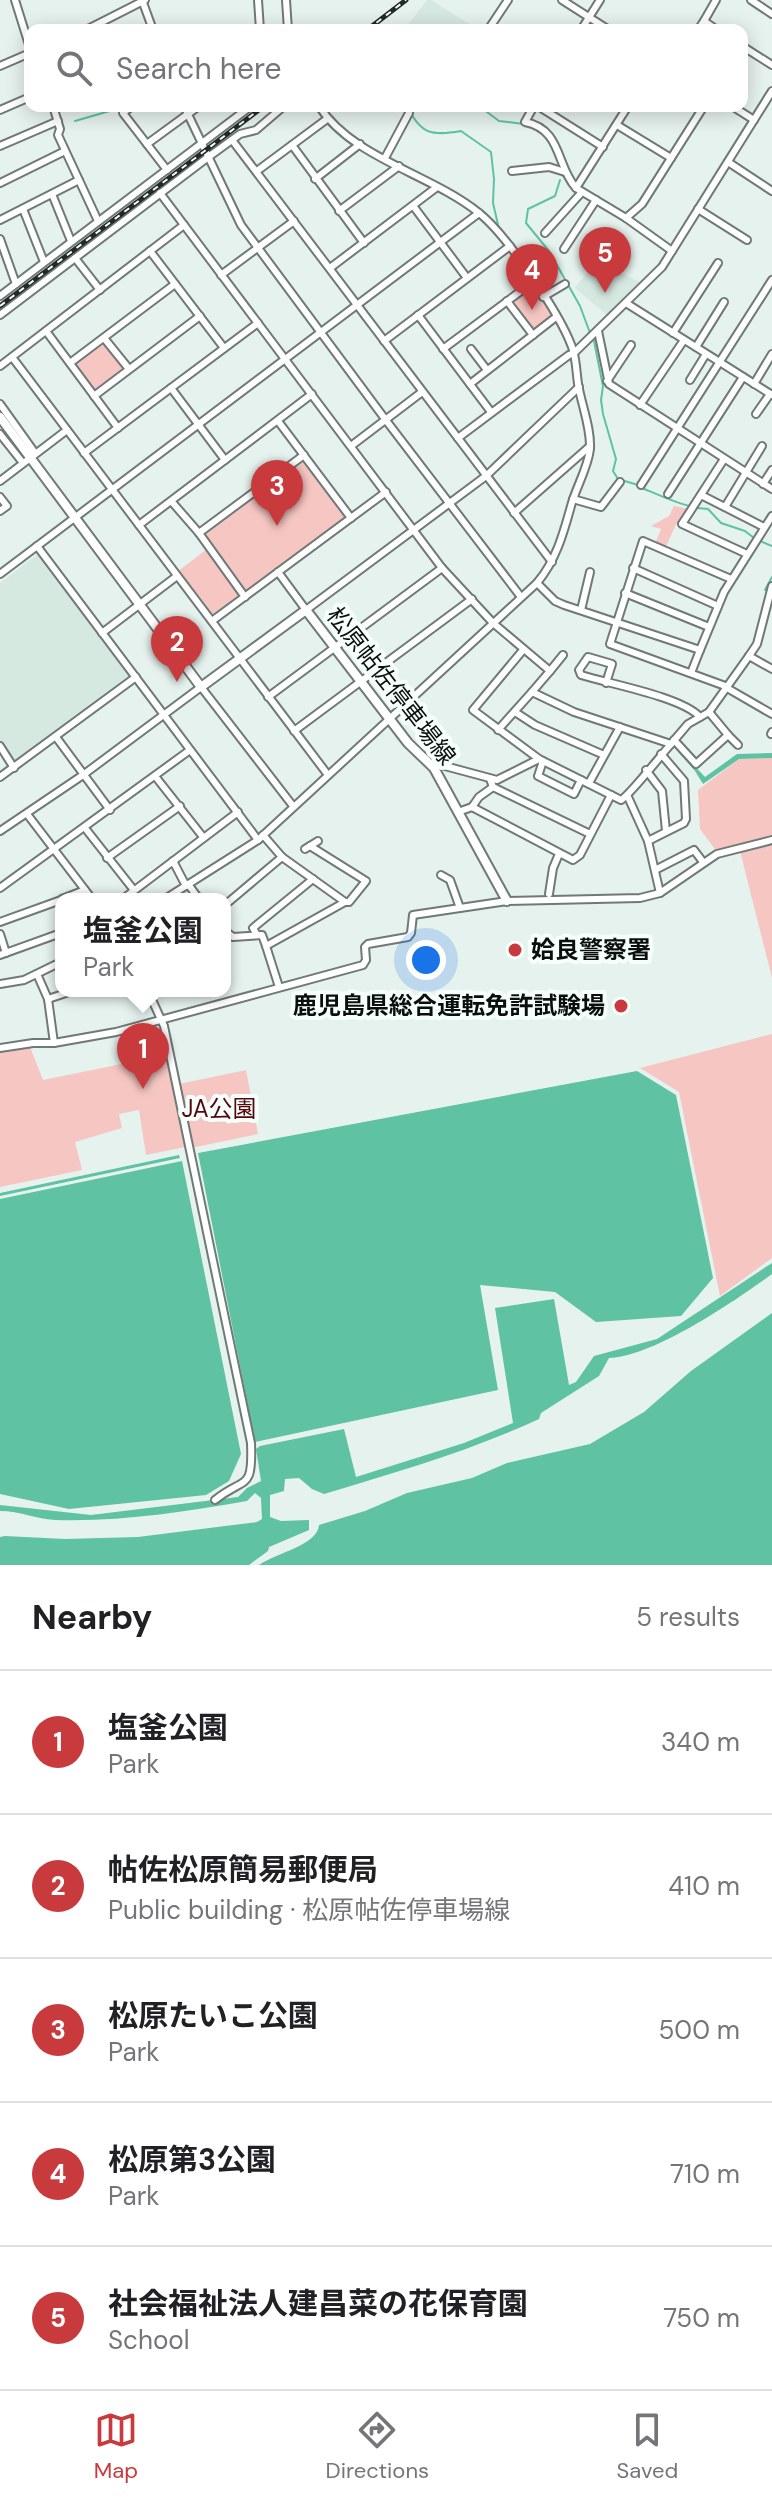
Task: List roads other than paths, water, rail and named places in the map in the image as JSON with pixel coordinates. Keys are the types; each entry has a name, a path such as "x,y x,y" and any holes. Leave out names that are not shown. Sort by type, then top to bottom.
{"main road":[{"path":"0,417 201,687"},
{"name":"松原帖佐停車場線","path":"201,687 306,610 408,743 434,768 507,901"}],"street":[{"path":"15,0 24,30"},
{"path":"97,24 143,0 151,24"},
{"path":"258,0 260,24"},
{"path":"286,0 288,24"},
{"path":"492,24 508,0"},
{"path":"562,0 600,24"},
{"path":"585,24 600,0"},
{"path":"702,24 716,0"},
{"path":"751,0 772,14"},
{"path":"704,21 708,24"},
{"path":"748,50 772,65"},
{"path":"0,66 24,53"},
{"path":"458,438 574,353 662,267 772,91"},
{"path":"0,110 24,100"},
{"path":"55,112 58,135 98,221"},
{"path":"124,112 167,170"},
{"path":"147,144 190,112"},
{"path":"0,296 243,112"},
{"path":"0,315 207,158 240,134 256,130 277,112"},
{"path":"174,893 260,837 537,583 552,562 587,462 590,446 574,353 556,317 510,246 479,213 360,144 327,119 323,112"},
{"path":"532,112 525,122 540,127 558,147 565,172 579,190 672,251"},
{"path":"542,112 603,147"},
{"path":"545,233 579,190 625,112"},
{"path":"626,218 642,204 700,112"},
{"path":"741,112 754,120"},
{"path":"385,158 409,113"},
{"path":"187,114 241,225 521,597"},
{"path":"257,171 327,119"},
{"path":"0,146 58,121"},
{"path":"617,125 671,158"},
{"path":"232,140 552,562"},
{"path":"315,179 360,144"},
{"path":"292,145 364,243"},
{"path":"0,183 65,151"},
{"path":"728,162 769,189 772,177"},
{"path":"339,211 399,166"},
{"path":"512,171 549,167 565,172"},
{"path":"0,220 79,180"},
{"path":"330,268 437,187"},
{"path":"160,193 442,568 493,623 550,671"},
{"path":"52,194 71,241"},
{"path":"564,249 596,200"},
{"path":"414,207 467,278"},
{"path":"23,209 44,262"},
{"path":"698,209 747,240"},
{"path":"0,574 479,213"},
{"path":"221,275 294,221"},
{"path":"0,366 184,225"},
{"path":"0,239 2,254 16,284"},
{"path":"384,341 510,246"},
{"path":"150,251 224,348"},
{"path":"75,258 100,290"},
{"path":"673,333 718,263"},
{"path":"641,485 772,280"},
{"path":"443,349 533,282"},
{"path":"70,363 175,284"},
{"path":"543,297 565,284"},
{"path":"507,301 533,335"},
{"path":"696,347 724,302"},
{"path":"626,303 769,394"},
{"path":"418,315 491,412"},
{"path":"94,396 200,316"},
{"path":"470,384 556,317"},
{"path":"84,453 258,323"},
{"path":"598,330 607,381 772,489"},
{"path":"46,331 118,428"},
{"path":"104,338 129,369"},
{"path":"640,405 684,340"},
{"path":"607,381 631,345"},
{"path":"471,349 487,370"},
{"path":"690,380 706,354"},
{"path":"754,384 772,354"},
{"path":"12,357 328,775"},
{"path":"668,494 743,377"},
{"path":"756,414 772,384"},
{"path":"278,572 306,610 486,476 579,387"},
{"path":"171,388 225,460"},
{"path":"351,446 422,392"},
{"path":"139,525 312,394"},
{"path":"0,404 28,457"},
{"path":"278,421 351,518"},
{"path":"0,481 67,430"},
{"path":"0,434 28,457"},
{"path":"514,513 590,446"},
{"path":"725,507 762,446"},
{"path":"199,533 304,455"},
{"path":"724,459 682,524 747,554"},
{"path":"763,484 772,470"},
{"path":"573,499 601,507 620,482"},
{"path":"212,621 386,492"},
{"path":"701,495 764,527"},
{"path":"0,497 7,506 0,511"},
{"path":"172,502 199,533 245,597"},
{"path":"691,673 731,579 772,516"},
{"path":"731,579 643,541 610,644 728,687 772,714"},
{"path":"37,546 238,812 282,857 345,902"},
{"path":"268,697 442,568"},
{"path":"633,568 718,606"},
{"path":"581,610 590,572"},
{"path":"102,633 177,576"},
{"path":"537,583 555,601 700,650"},
{"path":"523,650 473,710 541,760 621,800 628,797 646,770 688,724 709,712 728,687 757,644 772,586"},
{"path":"625,593 709,627"},
{"path":"294,731 472,599"},
{"path":"763,621 772,625"},
{"path":"498,730 563,655"},
{"path":"749,656 772,669"},
{"path":"606,683 612,664 588,657 579,670 581,675 606,683 684,705 700,717"},
{"path":"0,777 136,677"},
{"path":"0,831 83,775 201,687 293,806"},
{"path":"532,692 554,704 672,742 696,764 728,735"},
{"path":"515,712 535,725 604,755"},
{"path":"709,712 738,745"},
{"path":"589,783 620,727"},
{"path":"56,737 110,810"},
{"path":"0,746 14,768"},
{"path":"0,888 190,750"},
{"path":"648,841 686,819 684,781 661,754"},
{"path":"434,768 441,765 490,779 506,776 541,760"},
{"path":"541,760 538,776 574,794 581,780"},
{"path":"646,770 662,791 666,831"},
{"path":"155,776 203,837"},
{"path":"490,779 493,787 590,834"},
{"path":"458,812 472,807 479,797 493,787"},
{"path":"472,807 573,860 577,859 611,795"},
{"path":"628,797 648,841 660,893"},
{"path":"107,858 180,806"},
{"path":"129,893 238,812"},
{"path":"27,814 87,893"},
{"path":"85,828 133,889"},
{"path":"0,1048 54,1043 116,1032 363,965 368,944 408,937 413,915 507,901 640,898 660,893 703,862 726,850 772,840"},
{"path":"266,946 349,902 366,881 308,848 318,841"},
{"path":"655,870 694,850 703,862"},
{"path":"549,894 553,868 559,854"},
{"path":"231,900 282,857"},
{"path":"173,861 194,893"},
{"path":"441,875 450,880 460,908"},
{"path":"257,935 253,928 313,879"},
{"path":"77,893 85,890"},
{"path":"0,922 55,902"},
{"path":"0,934 3,954 55,935"},
{"path":"231,936 262,935 279,987"},
{"path":"0,984 24,980 55,965"},
{"path":"37,974 48,999 54,1043"},
{"path":"48,999 55,997"},
{"path":"151,997 161,1018 251,1443 250,1475 242,1486 215,1500"}],"waterway":[{"path":"75,121 106,112"},
{"path":"410,112 417,123 428,131 461,131 491,152 493,203 499,229"},
{"path":"487,112 499,121 524,124"},
{"path":"541,132 552,146"},
{"path":"560,180 555,196 528,209 526,223 549,251 580,306 590,333"},
{"path":"594,341 603,386 603,414 616,459 613,471 618,479 638,485"},
{"path":"642,488 690,506"},
{"path":"697,508 708,509 721,523 745,531 754,538"},
{"path":"760,541 772,546"},
{"path":"765,590 772,577"}],"railway":[{"path":"375,24 406,0"},
{"path":"0,306 256,112"}],"place":[{"name":"社会福祉法人建昌菜の花保育園","path":"605,293"},
{"name":"松原第3公園","path":"532,310"},
{"name":"松原たいこ公園","path":"277,526"},
{"name":"帖佐松原簡易郵便局","path":"177,682"},
{"name":"姶良警察署","path":"515,950"},
{"name":"鹿児島県総合運転免許試験場","path":"621,1006"},
{"name":"塩釜公園","path":"143,1089"}],"park label":[{"name":"JA公園","path":"219,1109"}]}
